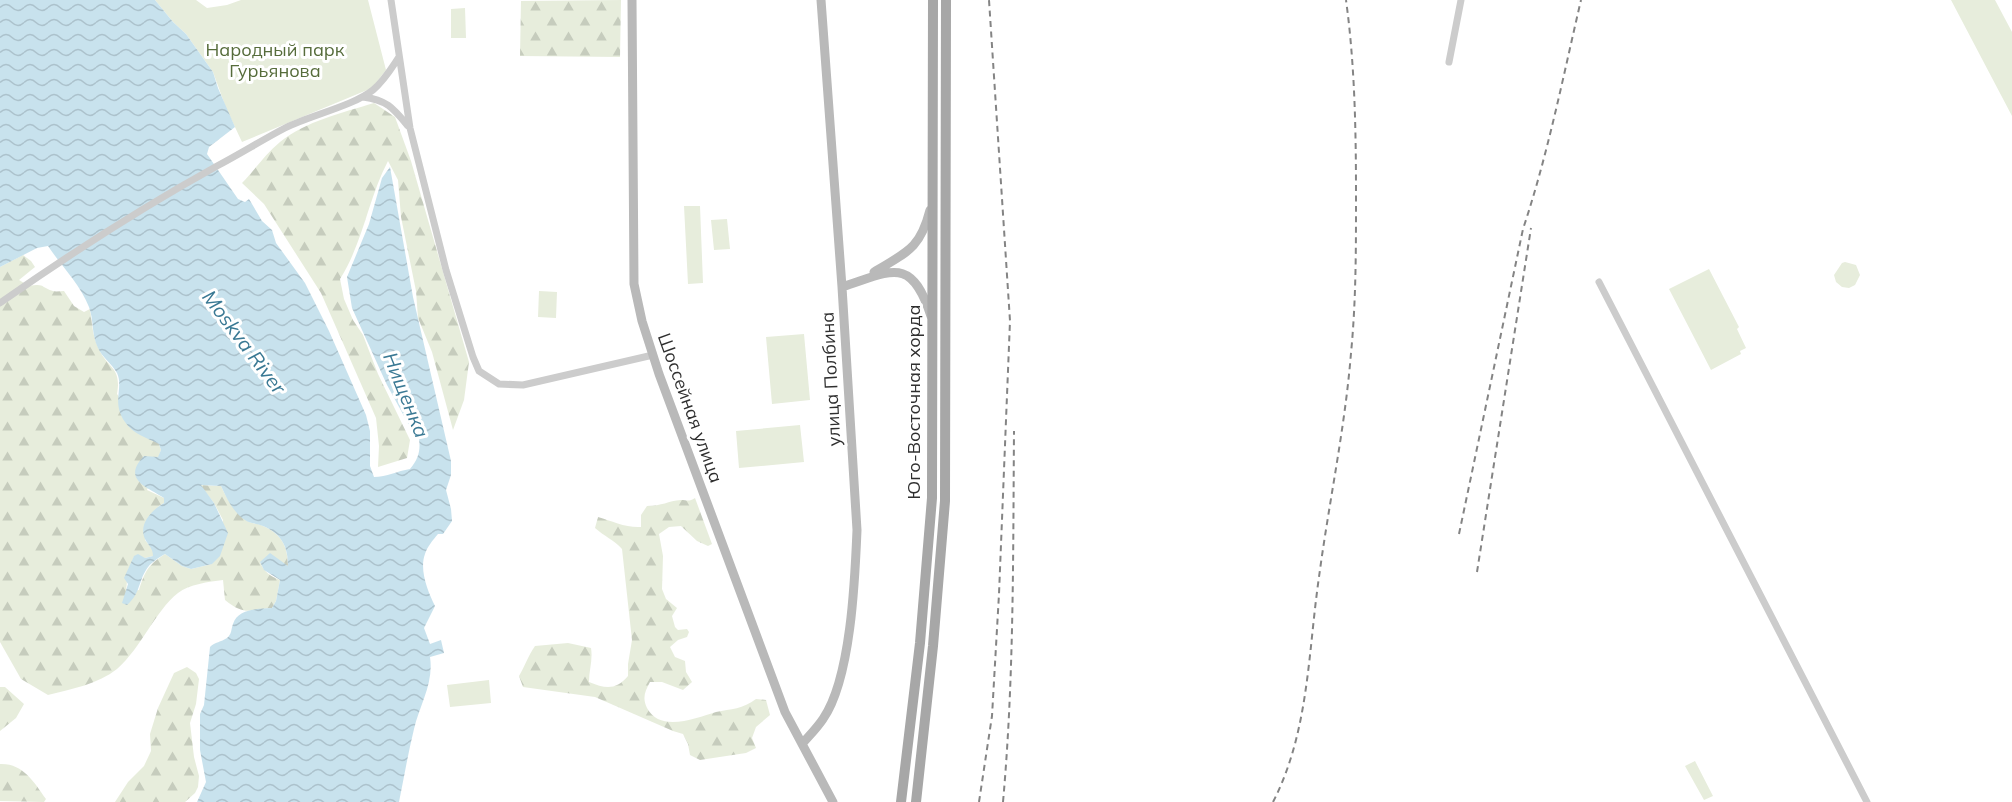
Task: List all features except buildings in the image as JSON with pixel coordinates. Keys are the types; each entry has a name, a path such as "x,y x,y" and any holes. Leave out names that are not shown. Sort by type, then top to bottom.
{"main road":[{"name":"Шоссейная улица","path":"632,0 634,284 637,302 653,355 785,712 833,802"},
{"name":"улица Полбина","path":"802,744 824,718 836,691 844,661 857,530 821,0"},
{"name":"Юго-Восточная хорда","path":"901,802 920,643 932,498 933,0"},
{"name":"Юго-Восточная хорда","path":"916,802 933,646 945,501 946,0"},
{"path":"860,281 914,247 925,229 932,206"},
{"path":"842,287 888,272 904,273 918,285 931,316"}],"street":[{"path":"391,0 410,128 446,270 472,357 479,371 499,384 523,385 653,355"},
{"path":"1449,62 1461,0"},
{"path":"0,303 58,262 217,166 309,117 363,97 386,76 399,57"},
{"path":"363,97 386,103 410,128"},
{"path":"1599,282 1867,802"}],"green space":[{"name":"Народный парк Гурьянова","path":"155,0 196,0 207,8 241,0 368,0 386,70 372,88 242,142 213,72 186,34"},
{"path":"621,0 620,57 520,56 521,1"},
{"path":"1951,0 1995,0 2012,32 2012,116"},
{"path":"465,8 466,38 451,38 451,9"},
{"path":"374,103 395,117 411,161 469,362 464,400 453,430 432,352 418,318 416,291 401,217 398,180 388,161 375,190 354,251 340,279 344,299 353,320 363,335 378,374 410,440 407,458 378,467 379,446 376,418 321,293 264,204 242,183 280,142 301,128"},
{"path":"684,206 700,206 703,283 688,284"},
{"path":"727,219 730,249 714,250 711,220"},
{"path":"23,255 35,267 19,280 29,286 40,285 49,290 64,291 74,306 84,312 90,309 96,342 116,373 117,394 152,440 159,444 161,450 147,490 164,498 164,503 159,506 145,540 153,550 153,556 134,557 128,570 126,592 139,590 148,569 165,554 182,566 191,569 212,564 223,520 214,503 200,485 221,486 231,504 242,516 250,522 270,529 279,537 285,547 288,560 288,567 279,561 260,562 268,573 280,580 276,601 272,608 247,611 232,605 225,600 223,580 188,587 178,593 162,609 134,650 117,669 93,682 48,695 21,679 0,642 0,267"},
{"path":"1845,262 1856,265 1860,275 1855,285 1849,288 1842,287 1836,282 1834,275"},
{"path":"1709,269 1739,327 1737,329 1746,348 1740,351 1741,354 1711,370 1669,289"},
{"path":"539,291 557,292 556,318 538,317"},
{"path":"804,334 810,400 772,404 766,337"},
{"path":"800,425 804,462 739,468 736,431"},
{"path":"695,498 712,544 708,546 697,541 681,526 669,527 659,534 663,556 662,589 666,599 677,608 672,616 675,627 678,630 687,629 689,632 687,637 678,640 670,647 675,657 685,661 686,672 692,682 683,690 662,682 650,682 645,695 645,704 653,716 669,722 689,720 737,708 756,699 766,700 770,715 756,727 752,738 756,748 746,753 700,760 690,755 683,734 595,697 523,687 519,676 535,646 568,643 591,648 589,682 610,687 624,681 628,676 632,640 622,549 595,528 598,517 624,525 641,527 641,515 647,506"},
{"path":"187,667 196,673 199,679 196,704 190,723 199,776 195,793 185,802 115,802 128,782 144,766 151,751 150,734 158,708 174,673"},
{"path":"489,680 491,703 450,707 447,685"},
{"path":"0,687 5,687 24,704 16,718 0,731"},
{"path":"1695,761 1713,796 1704,800 1685,766"},
{"path":"0,764 15,767 27,775 46,799 44,802 0,801"}],"water":[{"path":"0,0 155,0 186,34 213,72 235,127 209,147 207,154 238,199 245,202 249,199 262,221 272,230 276,243 305,283 366,415 370,431 370,466 374,477 410,469 417,459 419,449 416,426 410,427 387,385 352,308 347,277 369,224 382,178 390,167 413,297 451,461 451,475 446,490 452,521 443,534 438,534 430,544 423,560 425,581 435,606 424,628 430,644 441,640 444,653 430,657 430,676 414,729 399,802 197,802 206,782 200,750 200,714 204,705 210,647 229,636 239,615 249,610 272,608 276,601 280,580 264,570 260,562 270,553 288,566 287,553 283,542 270,529 247,521 237,513 221,486 201,485 214,503 228,533 220,556 212,564 191,569 182,566 165,554 148,567 131,601 127,605 122,603 128,584 124,578 134,556 138,554 145,558 153,556 145,539 143,528 147,518 164,503 164,498 139,482 135,471 144,456 158,457 161,450 159,444 132,430 121,415 118,402 119,379 98,348 89,307 76,283 48,246 37,248 0,267"}],"railway":[{"path":"979,802 992,716 1010,321 989,0"},
{"path":"1273,802 1294,748 1305,692 1351,353 1355,276 1356,149 1353,74 1346,0"},
{"path":"1459,534 1523,229 1548,144 1581,0"},
{"path":"1477,572 1531,228"},
{"path":"1003,802 1011,663 1014,431"}],"water label":[{"name":"Moskva River","path":"244,342"},
{"name":"Нищенка","path":"406,395"}]}
